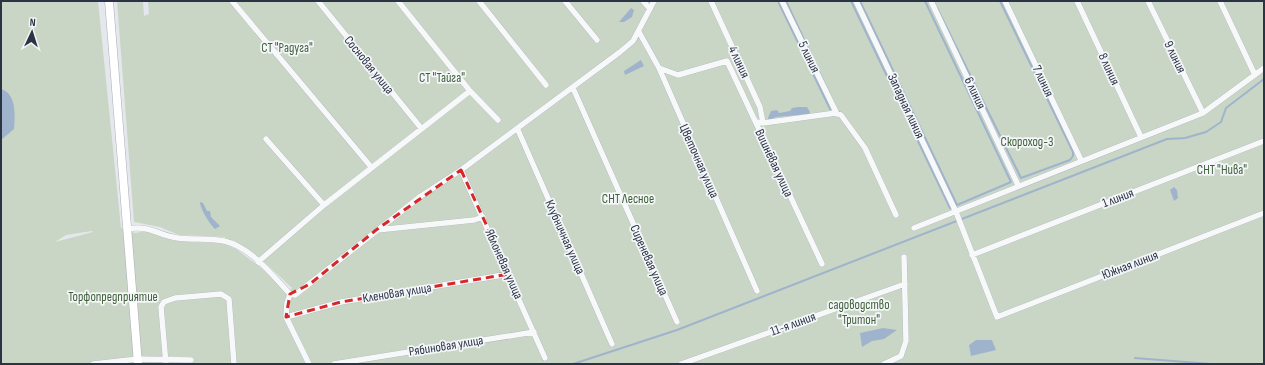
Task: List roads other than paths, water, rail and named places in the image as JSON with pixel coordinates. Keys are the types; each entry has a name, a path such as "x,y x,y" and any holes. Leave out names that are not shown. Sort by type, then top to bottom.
{"main road":[{"path":"109,1 138,361"}],"street":[{"path":"232,1 372,168"},
{"name":"Сосновая улица","path":"318,1 421,128"},
{"path":"398,1 470,91 498,120"},
{"path":"479,1 546,85"},
{"path":"565,1 598,40"},
{"path":"643,1 650,9"},
{"path":"290,294 295,294 310,284 376,230 421,196 518,130 620,52 633,41 639,32 654,1"},
{"name":"4 линия","path":"711,1 760,107 763,123"},
{"name":"5 линия","path":"782,1 837,114 841,115 865,148 896,215"},
{"name":"Западная линия","path":"856,1 956,212 997,316"},
{"name":"6 линия","path":"931,1 1018,185"},
{"name":"7 линия","path":"1005,1 1081,160"},
{"name":"8 линия","path":"1077,1 1141,137"},
{"name":"9 линия","path":"1148,1 1202,113"},
{"path":"1220,1 1254,75"},
{"name":"Цветочная улица","path":"639,32 659,68 757,291"},
{"name":"Вишнёвая улица","path":"659,68 678,75 727,61 822,264"},
{"path":"914,228 956,212 1018,185 1202,113 1264,68"},
{"name":"Сиреневая улица","path":"573,88 677,322"},
{"path":"258,262 324,205 470,91"},
{"path":"756,122 763,123 837,114"},
{"name":"Клубничная улица","path":"518,130 612,344"},
{"path":"266,139 324,205"},
{"name":"1 линия","path":"972,255 1264,140"},
{"name":"Яблоневая улица","path":"461,170 509,274 545,358"},
{"name":"Южная линия","path":"997,316 1264,213"},
{"path":"376,230 474,220 483,216"},
{"path":"127,229 145,228 177,238 226,241 245,251 290,294"},
{"path":"884,364 901,356 906,340 904,257"},
{"name":"Кленовая улица","path":"286,317 341,302 509,274"},
{"name":"11-я линия","path":"681,364 905,284"},
{"path":"166,362 161,307 164,302 175,298 221,294 229,299 234,364"},
{"path":"290,294 286,303 286,317 309,364"},
{"name":"Рябиновая улица","path":"334,364 534,332"},
{"path":"93,364 191,360"}],"water":[{"path":"631,8 634,10 632,17 624,22 619,22"},
{"path":"641,60 644,66 625,75 624,71"},
{"path":"1,89 10,95 14,106 15,118 14,129 1,140"},
{"path":"807,107 810,112 809,114 776,117 769,120 768,118 771,111 777,110 779,113 790,111 792,108"},
{"path":"1174,187 1177,190 1178,198 1174,201 1170,190"},
{"path":"200,202 203,203 207,211 210,211 211,217 220,226 215,229 213,227 203,212"},
{"path":"883,328 897,330 884,339 872,341 862,347 860,333"},
{"path":"976,340 992,340 996,350 971,356 969,345"}],"waterway":[{"path":"778,1 830,109"},
{"path":"786,1 835,106"},
{"path":"851,1 950,208"},
{"path":"860,1 957,205 1011,182 925,1"},
{"path":"937,8 1021,178 1070,160 1073,156 1073,152 1000,1"},
{"path":"573,364 677,330 1167,139 1185,138 1206,132 1221,122 1226,108 1264,79"},
{"path":"1135,358 1211,364"}],"park label":[{"name":"СТ \"Радуга\"","path":"287,48"},
{"name":"СТ \"Тайга\"","path":"442,78"},
{"name":"Скороход-3","path":"1027,142"},
{"name":"СНТ \"Нива\"","path":"1222,170"},
{"name":"СНТ Лесное","path":"628,199"},
{"name":"Торфопредприятие","path":"113,297"},
{"name":"садоводство \"Тритон\"","path":"859,312"}]}
